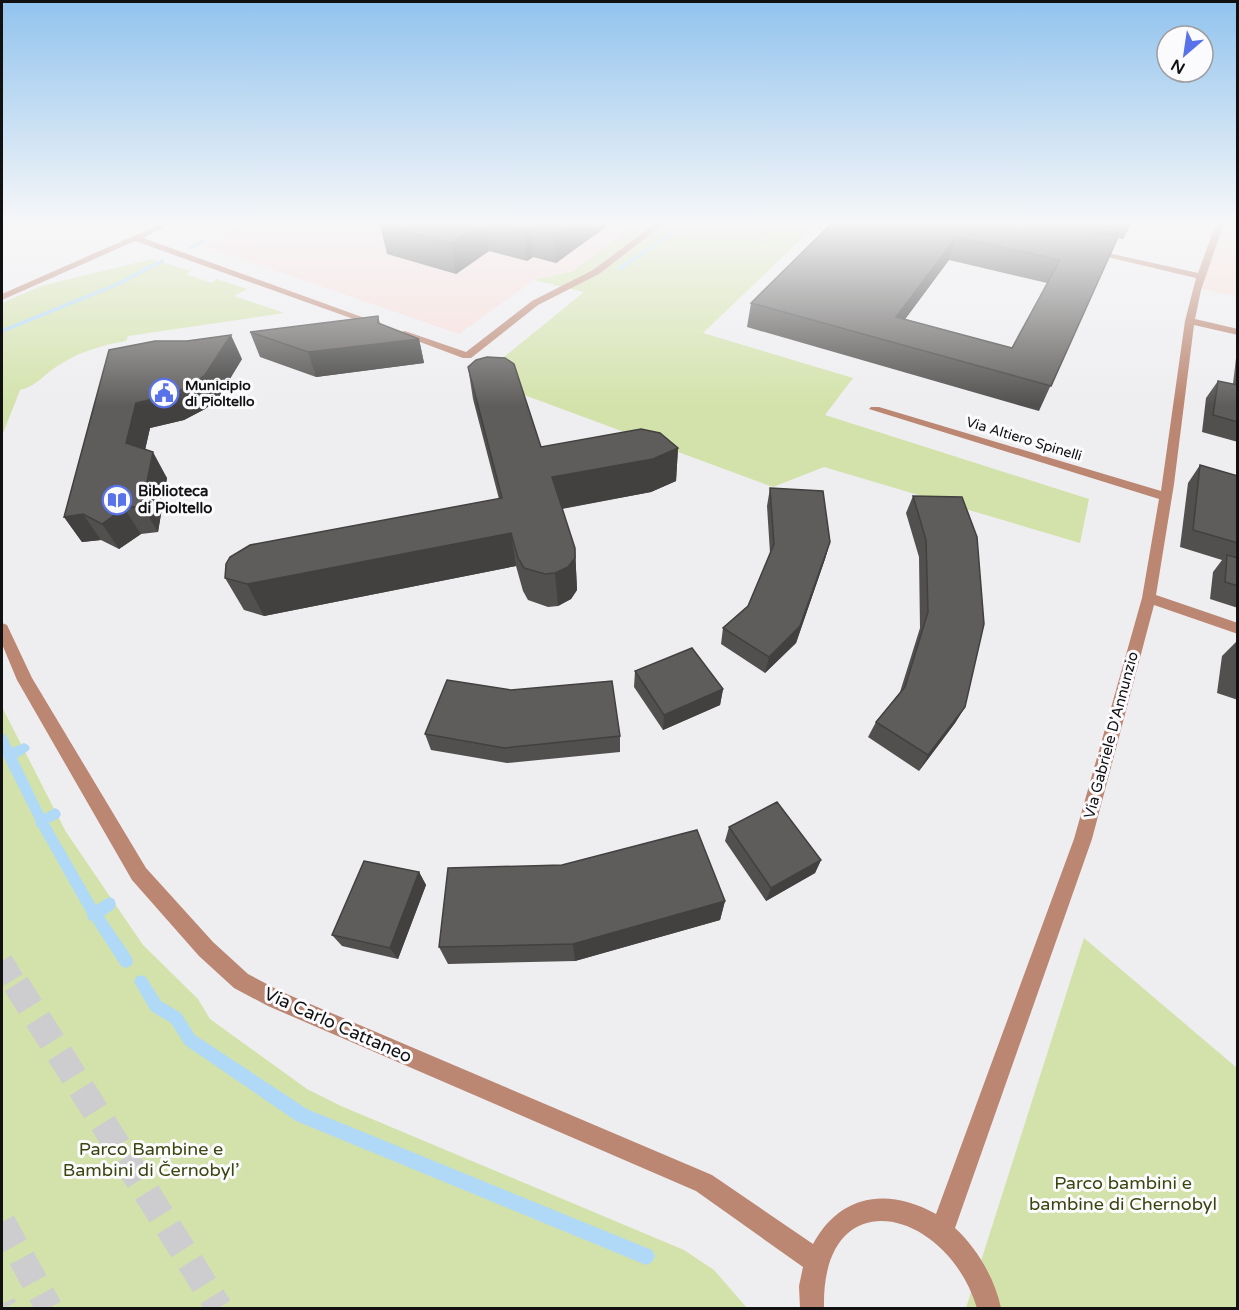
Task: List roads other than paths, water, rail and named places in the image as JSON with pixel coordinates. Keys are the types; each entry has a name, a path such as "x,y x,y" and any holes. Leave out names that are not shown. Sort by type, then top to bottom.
{"street":[{"path":"2,297 31,284"},
{"path":"265,284 468,356 535,303 572,284"},
{"name":"Via Gabriele D'Annunzio","path":"941,1232 1083,839 1149,598 1166,497 1190,321 1199,284"},
{"path":"1190,321 1238,332"},
{"name":"Via Altiero Spinelli","path":"874,409 1166,497"},
{"path":"1149,598 1238,629"},
{"name":"Via Carlo Cattaneo","path":"2,629 25,680 139,874 206,949 241,981 286,1004 704,1183 817,1262"},
{"path":"812,1308 811,1293 817,1262 829,1237 846,1220 868,1210 892,1209 917,1216 941,1232 967,1260 986,1296 989,1308"}],"waterway":[{"path":"2,331 118,284"},
{"path":"2,738 10,755"},
{"path":"10,755 24,748"},
{"path":"10,755 42,821"},
{"path":"42,821 55,814"},
{"path":"42,821 95,914"},
{"path":"95,914 109,904"},
{"path":"95,914 126,961"},
{"path":"141,982 156,1006 176,1018 190,1040 302,1115 646,1256"}],"tunnel":[{"path":"2,961 17,986"},
{"path":"16,984 219,1308"},
{"path":"2,1222 49,1308"},
{"path":"2,1304 4,1308"}],"place":[{"name":"Municipio di Pioltello","path":"164,393"},
{"name":"Biblioteca di Pioltello","path":"117,500"}],"park label":[{"name":"Parco Bambine e Bambini di Černobyl’","path":"151,1159"},
{"name":"Parco bambini e bambine di Chernobyl","path":"1123,1193"}]}
